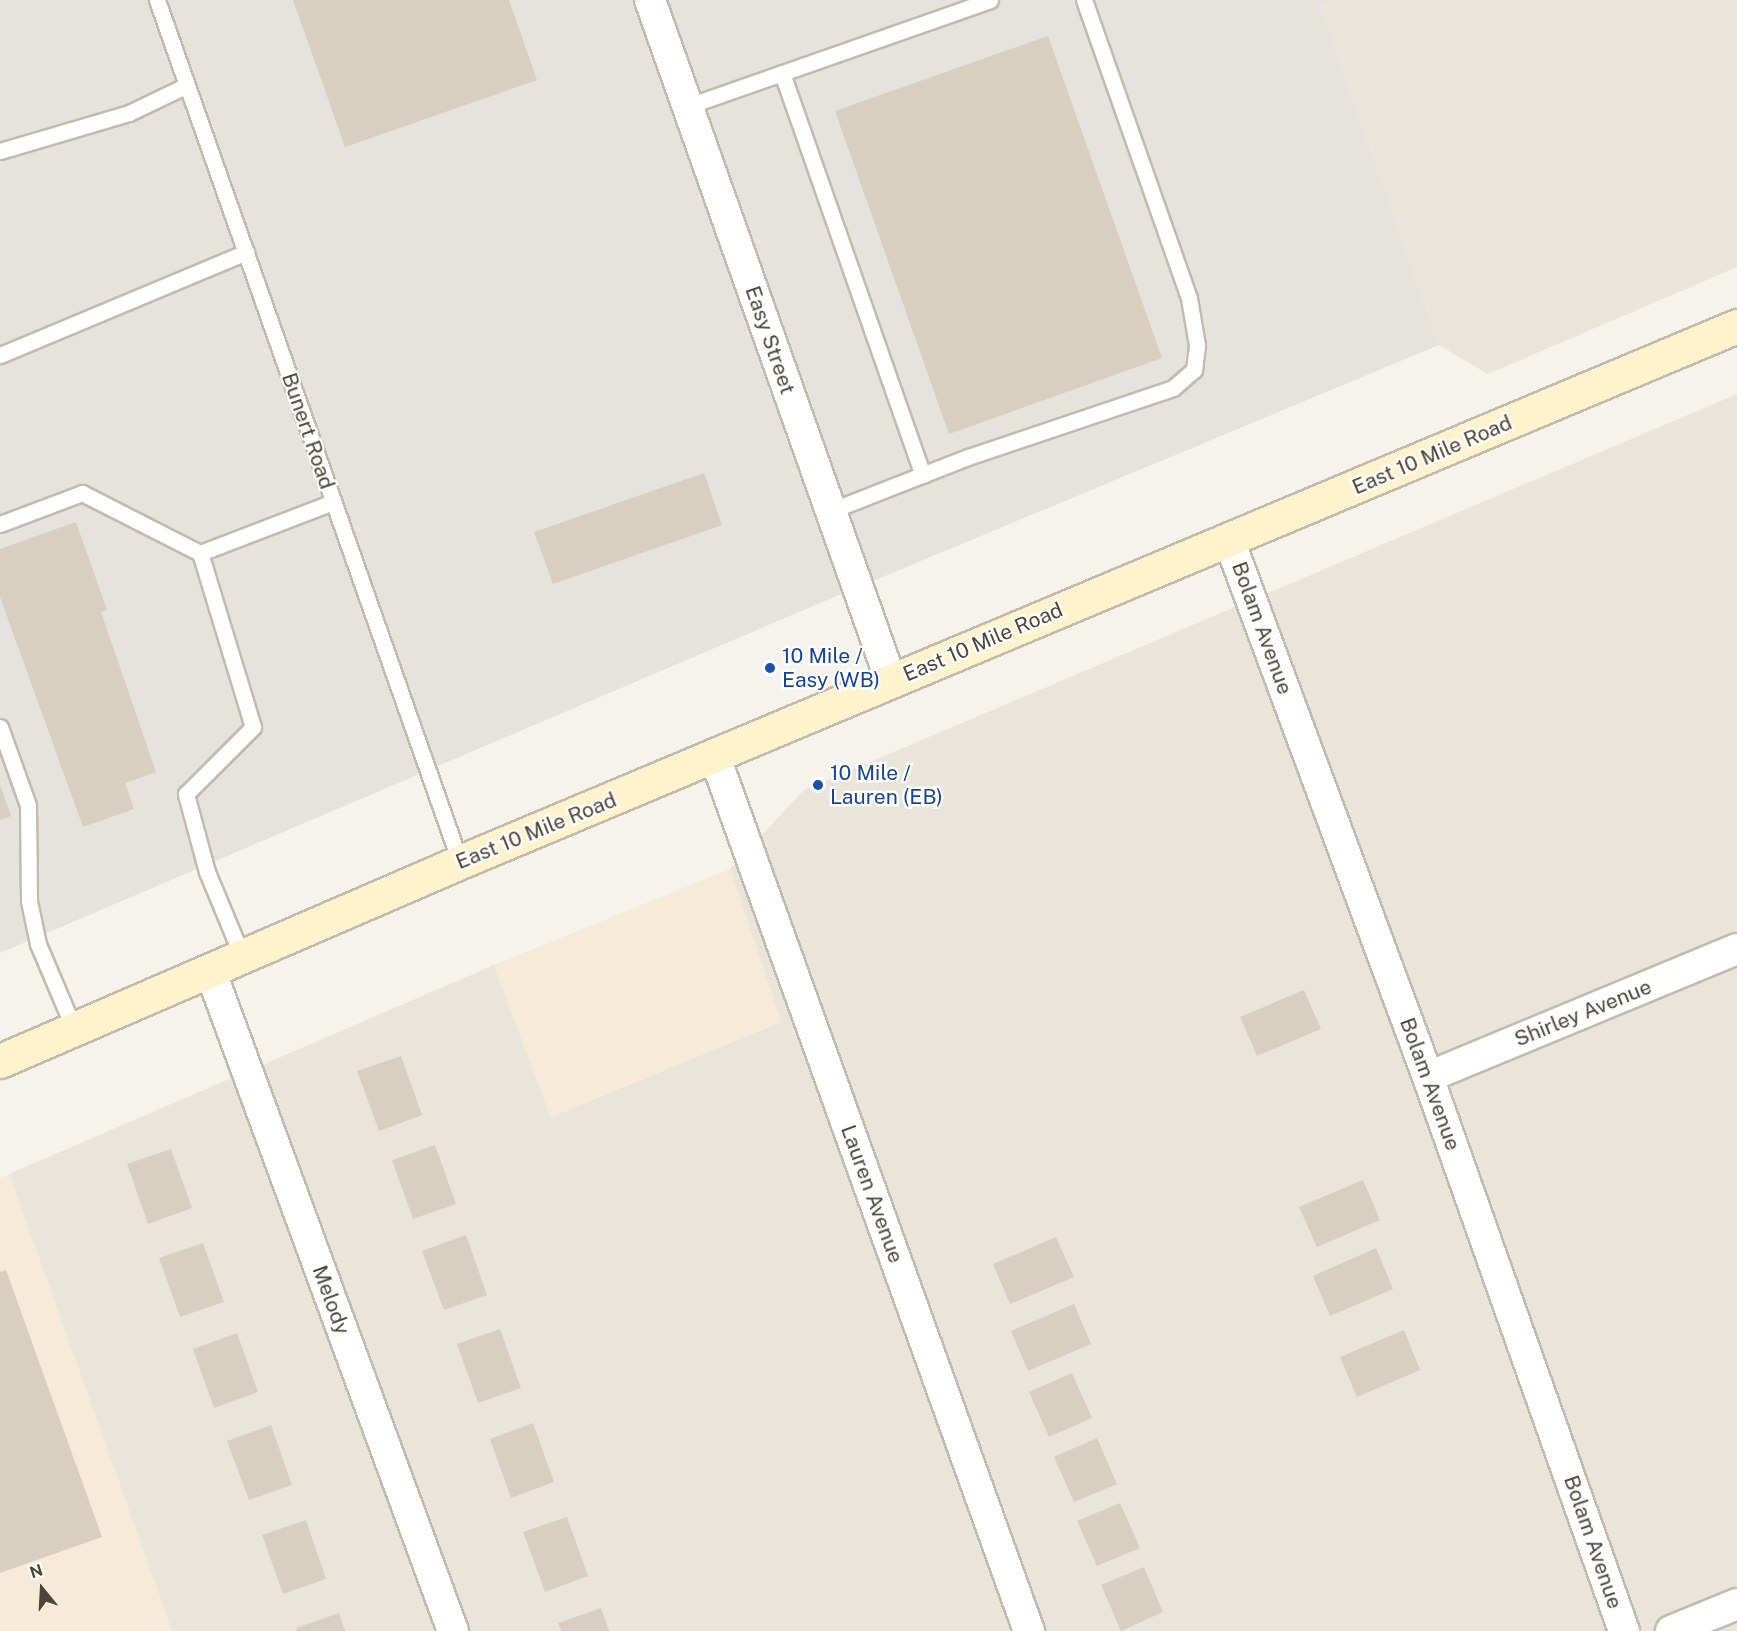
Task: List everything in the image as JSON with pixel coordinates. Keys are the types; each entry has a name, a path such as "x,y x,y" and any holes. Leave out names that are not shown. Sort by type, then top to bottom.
{"main road":[{"name":"East 10 Mile Road","path":"0,1061 460,862 1737,326"}],"street":[{"name":"Easy Street","path":"650,0 891,681"},
{"name":"Bolam Avenue","path":"1229,540 1428,1077 1624,1631"},
{"name":"Lauren Avenue","path":"714,757 1029,1631"},
{"name":"Shirley Avenue","path":"1428,1077 1737,949"},
{"name":"Melody","path":"210,970 453,1631"},
{"path":"1671,1631 1737,1604"}],"lane":[{"name":"Bunert Road","path":"157,0 460,862"},
{"path":"688,106 990,0"},
{"path":"830,511 923,475 1173,388 1194,370 1197,345 1189,297 1084,0"},
{"path":"782,73 923,475"},
{"path":"0,151 129,113 187,85"},
{"path":"0,355 246,252"},
{"path":"0,524 82,493 201,553 253,727 186,794 207,872 242,956"},
{"path":"201,553 333,502"},
{"path":"0,727 28,805 29,901 39,944 74,1029"}],"shaded area":[{"path":"0,0 1333,0 1320,5 1439,345 813,606 0,953"},
{"path":"1333,0 1737,0 1737,267 1488,374 1439,345 1320,5"},
{"path":"1737,394 1737,1631 172,1631 9,1174 494,965 551,1117 781,1022 730,869 804,790"},
{"path":"730,869 781,1022 551,1117 494,965"},
{"path":"9,1174 172,1631 0,1631 0,1178"}],"building":[{"path":"293,0 509,0 537,80 345,147"},
{"path":"1048,36 1162,358 949,434 835,111"},
{"path":"704,473 722,525 553,584 534,532"},
{"path":"76,522 107,610 101,612 156,772 125,783 134,809 83,827 0,597 0,549"},
{"path":"0,785 11,816 0,820"},
{"path":"1304,990 1321,1029 1257,1056 1240,1017"},
{"path":"401,1056 422,1115 379,1131 357,1071"},
{"path":"435,1145 456,1204 413,1219 392,1160"},
{"path":"171,1149 192,1208 148,1224 127,1164"},
{"path":"1363,1180 1380,1220 1317,1247 1299,1207"},
{"path":"466,1235 487,1295 444,1310 422,1251"},
{"path":"1056,1237 1074,1277 1010,1304 993,1264"},
{"path":"203,1243 224,1302 180,1317 159,1258"},
{"path":"1376,1248 1393,1289 1330,1316 1313,1276"},
{"path":"6,1270 102,1537 0,1573 0,1272"},
{"path":"1074,1304 1091,1344 1028,1371 1011,1331"},
{"path":"500,1329 521,1388 478,1403 457,1344"},
{"path":"1404,1330 1420,1370 1357,1397 1340,1357"},
{"path":"237,1333 258,1392 214,1408 193,1349"},
{"path":"1072,1373 1092,1418 1049,1437 1029,1392"},
{"path":"533,1423 554,1482 511,1498 490,1439"},
{"path":"271,1425 292,1485 249,1500 227,1441"},
{"path":"1097,1438 1117,1484 1074,1502 1054,1457"},
{"path":"1120,1503 1140,1548 1097,1566 1077,1521"},
{"path":"567,1517 588,1576 545,1592 523,1532"},
{"path":"306,1520 326,1579 283,1594 262,1535"},
{"path":"1144,1567 1163,1612 1121,1631 1101,1585"},
{"path":"601,1608 609,1631 561,1631 558,1623"},
{"path":"339,1613 345,1631 297,1631 296,1628"}],"place":[{"name":"10 Mile / Easy (WB)","path":"770,668"},
{"name":"10 Mile / Lauren (EB)","path":"818,785"}]}
